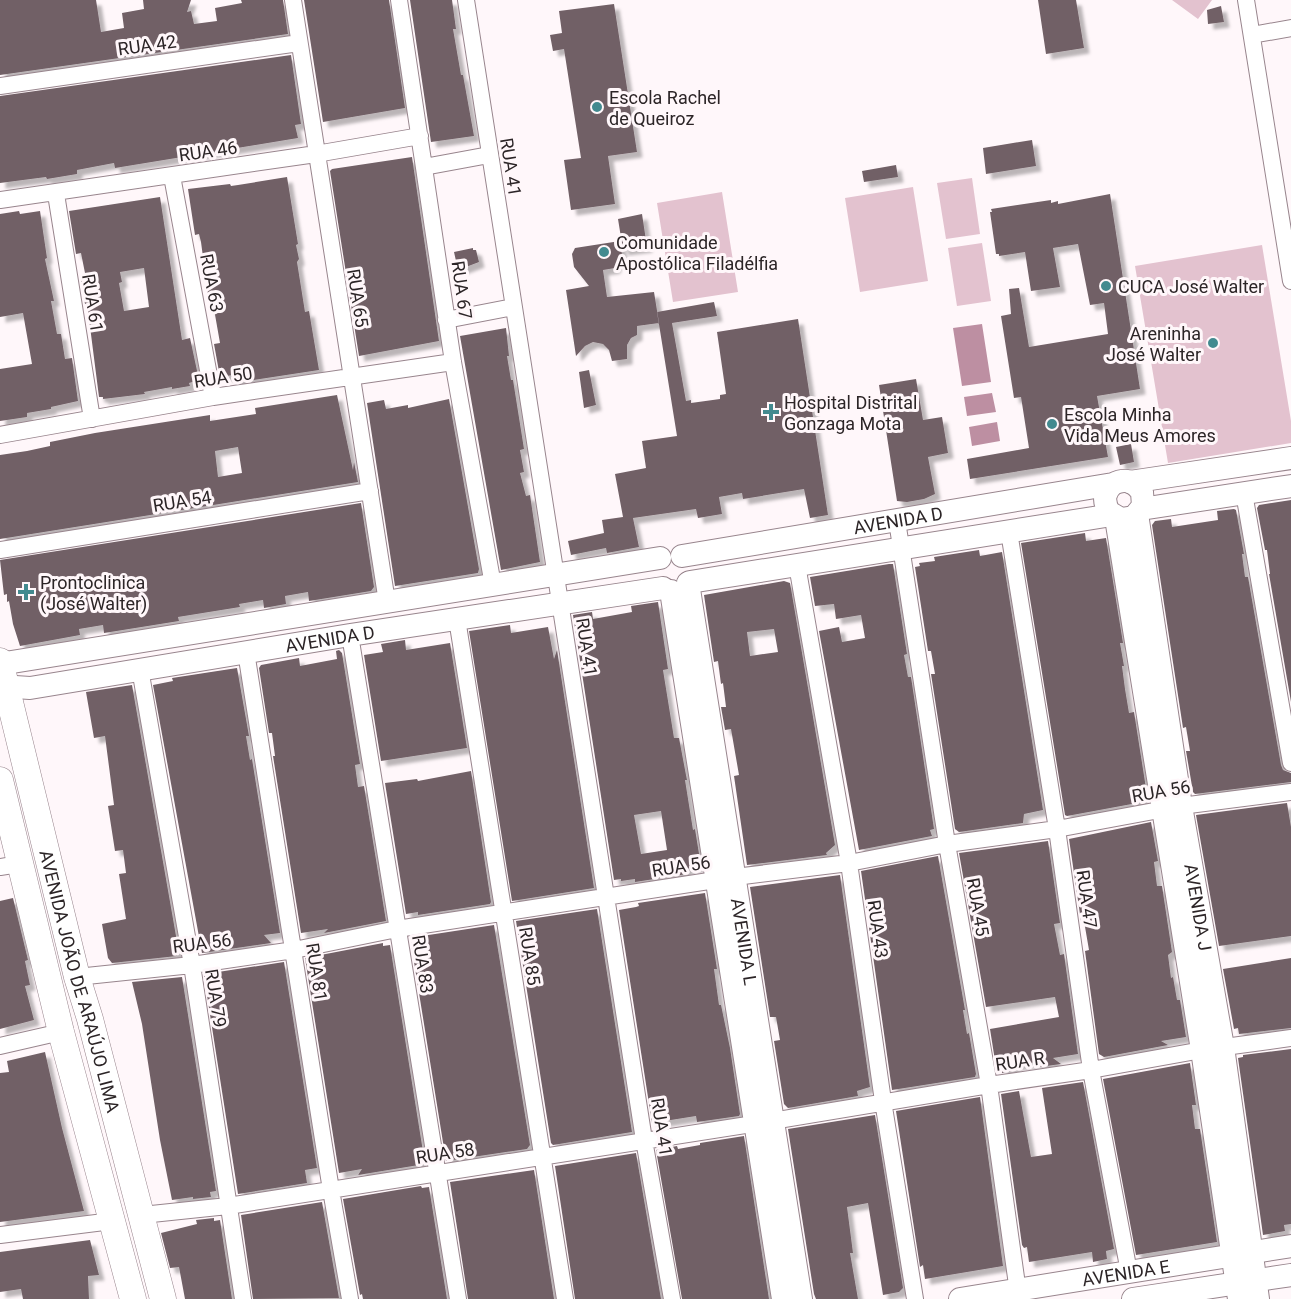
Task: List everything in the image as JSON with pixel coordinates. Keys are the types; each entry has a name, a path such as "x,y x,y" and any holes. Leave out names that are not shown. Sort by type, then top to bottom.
{"main road":[{"name":"AVENIDA D","path":"1,672 387,602 1122,483 1291,458"},
{"path":"1122,483 1138,486 1144,499 1126,514 1106,506 1107,491 1122,483"},
{"name":"AVENIDA D","path":"1,672 30,688 1291,486"},
{"name":"AVENIDA J","path":"1126,514 1212,1048 1248,1290"},
{"path":"671,557 689,563 692,569 678,586 657,582 655,576 654,569 671,557"},
{"name":"AVENIDA L","path":"678,586 727,879 763,1122 783,1299"},
{"name":"AVENIDA JOÃO DE ARAÚJO LIMA","path":"1,672 77,977 163,1299"},
{"name":"AVENIDA JOÃO DE ARAÚJO LIMA","path":"0,780 9,866 61,1032 133,1299"},
{"name":"AVENIDA L","path":"763,1122 801,1299"},
{"name":"AVENIDA E","path":"960,1299 1018,1294 1129,1272 1291,1246"},
{"name":"AVENIDA E","path":"1133,1299 1248,1290 1291,1275"}],"street":[{"name":"RUA 65","path":"293,0 387,602"},
{"name":"RUA 67","path":"399,0 446,320 493,585"},
{"name":"RUA 41","path":"466,0 644,1140 672,1299"},
{"path":"1246,0 1284,198 1291,281"},
{"path":"1252,35 1291,28"},
{"name":"RUA 42","path":"0,86 299,43"},
{"name":"RUA 46","path":"0,200 56,194 420,136"},
{"path":"424,168 489,155"},
{"name":"RUA 63","path":"172,176 213,397"},
{"name":"RUA 61","path":"56,194 92,419"},
{"path":"446,320 513,307"},
{"name":"RUA 50","path":"0,435 213,397 453,362"},
{"name":"RUA 54","path":"0,550 370,491"},
{"path":"1244,493 1291,763"},
{"name":"RUA 45","path":"897,521 947,844 989,1085 1018,1294"},
{"name":"RUA 47","path":"1008,532 1057,829 1091,1070 1129,1272"},
{"name":"RUA 43","path":"797,565 849,863 883,1101 915,1299"},
{"name":"RUA 85","path":"456,618 565,1299"},
{"name":"RUA 83","path":"350,635 458,1299"},
{"name":"RUA 81","path":"246,652 350,1299"},
{"name":"RUA 79","path":"140,669 192,965 243,1299"},
{"name":"RUA 56","path":"77,977 192,965 294,950 397,929 849,863 947,844 1057,829 1172,808 1291,792"},
{"path":"0,1046 61,1032"},
{"name":"RUA R","path":"763,1122 883,1101 1091,1070 1212,1048 1291,1038"},
{"name":"RUA 58","path":"142,1215 228,1206 763,1122"},
{"path":"0,1235 112,1221"}],"shaded area":[{"path":"1172,0 1212,0 1198,19"},
{"path":"972,178 980,234 946,239 937,183"},
{"path":"913,187 928,281 860,292 845,198"},
{"path":"722,192 738,292 673,302 657,203"},
{"path":"982,243 991,301 957,306 948,248"},
{"name":"Areninha José Walter","path":"1262,245 1291,421 1291,443 1168,463 1135,266"},
{"path":"982,324 991,382 962,386 953,328"},
{"path":"992,393 996,412 967,416 964,397"},
{"path":"997,422 1000,441 972,446 969,427"}],"building":[{"path":"0,0 96,0 101,32 124,28 122,13 144,9 143,0 191,0 187,12 191,11 194,24 217,21 215,8 242,3 241,0 283,0 288,34 0,75"},
{"path":"304,0 389,0 405,108 323,122"},
{"path":"410,0 452,0 456,29 453,29 474,136 431,142"},
{"path":"1038,0 1076,0 1084,48 1046,54"},
{"name":"Escola Rachel de Queiroz","path":"614,4 637,152 608,156 615,204 571,210 564,160 581,158 564,49 553,51 550,35 562,33 559,11"},
{"path":"1221,6 1224,22 1208,24 1207,10"},
{"path":"291,55 301,124 295,125 298,138 115,168 114,163 77,170 77,174 47,179 46,177 0,183 0,96"},
{"path":"1032,140 1036,166 986,174 983,148"},
{"path":"412,157 439,341 359,356 330,171"},
{"path":"896,165 898,177 864,182 862,171"},
{"path":"287,177 298,244 296,245 299,259 297,262 305,312 309,311 319,370 234,383 233,375 220,377 214,344 220,343 214,309 210,310 201,242 199,234 195,235 188,189 230,184 231,186"},
{"path":"1110,194 1140,389 1097,396 1108,457 970,479 967,459 1029,448 1021,397 1014,398 1001,316 1011,314 1009,289 1019,288 1029,347 1108,334 1104,303 1090,305 1078,244 1053,248 1060,287 1031,291 1025,252 999,256 996,254 991,209 1051,200 1051,203 1058,201 1058,204"},
{"path":"160,197 182,340 190,338 199,380 189,383 190,386 144,392 145,394 103,399 99,397 87,303 85,304 81,279 86,278 81,253 76,254 69,211","holes":["144,268 149,307 124,311 119,283 122,282 120,272"]},
{"path":"19,211 20,214 40,211 57,334 61,334 65,359 72,358 78,401 27,413 27,417 0,421 0,369 32,364 23,313 0,317 0,214"},
{"path":"642,214 647,247 623,250 618,219"},
{"path":"620,241 623,262 616,263 615,268 603,270 607,297 654,292 659,323 637,326 637,335 631,338 627,345 627,359 612,361 609,350 603,344 593,342 585,346 576,356 566,290 589,286 574,267 572,254 575,248"},
{"path":"473,248 476,250 479,262 458,270 454,252"},
{"path":"714,302 717,316 672,323 686,401 691,400 691,403 720,399 720,395 726,394 717,332 798,319 828,515 810,518 804,489 743,499 742,493 719,497 722,514 698,518 696,509 633,518 639,547 607,553 606,548 571,555 568,541 604,533 602,520 623,517 615,474 646,468 642,441 677,436 657,312"},
{"path":"506,328 509,356 507,356 524,449 520,450 524,472 520,473 526,496 530,495 540,562 501,570 460,336"},
{"path":"589,370 596,405 584,408 579,372"},
{"path":"916,379 923,420 942,417 948,453 928,457 935,494 924,499 897,501 879,385"},
{"path":"337,395 353,470 354,462 358,482 0,539 0,455 50,446 50,442 95,433 210,415 210,421 256,414 255,408","holes":["238,447 242,473 218,477 215,451"]},
{"path":"449,399 478,573 395,586 367,403 384,400 386,409 408,405 408,408"},
{"path":"1131,444 1134,462 1120,465 1116,447"},
{"path":"1291,500 1291,702 1267,550 1265,550 1257,508 1259,505"},
{"path":"361,503 374,587 371,591 309,601 308,592 285,596 286,604 264,608 263,600 239,604 240,607 178,617 179,621 104,633 103,625 79,629 80,635 20,646 9,601 7,602 7,594 4,595 0,560"},
{"path":"1234,509 1281,765 1283,770 1291,773 1291,782 1195,794 1186,751 1190,751 1186,727 1183,728 1152,525 1155,521 1171,519 1172,527 1218,520 1217,511"},
{"path":"1085,533 1086,541 1106,538 1123,643 1120,643 1125,689 1129,713 1134,712 1148,801 1067,816 1065,815 1021,543"},
{"path":"979,550 980,556 1002,552 1043,810 1024,814 1023,823 959,832 955,829 931,674 935,674 931,651 928,651 915,567 920,566 919,563 935,561 934,557"},
{"path":"893,564 907,654 904,655 908,677 911,677 934,829 930,830 932,836 859,850 819,631 839,627 842,642 865,638 861,615 836,619 834,604 815,606 810,577"},
{"path":"784,581 790,583 835,845 826,853 827,855 747,865 734,776 739,775 731,729 725,730 721,707 726,707 723,683 721,684 718,661 714,662 704,595","holes":["774,629 778,652 750,656 747,632"]},
{"path":"658,602 668,669 663,670 674,738 679,738 701,866 686,869 687,874 635,882 635,879 614,880 573,615 592,612 593,619 632,612 631,606","holes":["661,811 667,850 641,854 634,815"]},
{"path":"510,625 511,633 548,627 554,659 557,650 594,888 512,901 469,631"},
{"path":"405,640 406,650 450,643 467,748 381,761 364,655 383,652 381,644"},
{"path":"339,650 342,653 360,764 355,765 358,787 364,786 386,921 324,933 328,929 301,933 273,756 275,756 272,733 269,733 259,668 261,665 299,658 300,666 337,659 336,651"},
{"path":"237,668 249,736 246,736 250,760 252,759 280,933 264,935 271,943 202,953 153,685 173,681 172,678"},
{"path":"132,685 179,953 177,956 112,963 108,958 102,924 126,919 119,874 126,873 123,850 115,851 108,806 114,805 105,736 94,738 86,692"},
{"path":"471,771 491,902 418,915 418,912 406,914 385,783 417,779 418,781"},
{"path":"1287,803 1291,827 1291,936 1219,946 1196,815"},
{"path":"1151,822 1158,861 1154,862 1157,886 1162,886 1172,952 1168,955 1171,978 1173,977 1177,1000 1180,1000 1186,1037 1161,1041 1168,1045 1104,1057 1099,1054 1085,951 1089,950 1084,921 1081,921 1069,839"},
{"path":"1048,841 1060,923 1054,924 1060,955 1064,954 1078,1054 1053,1058 1061,1064 1039,1067 1038,1062 1015,1065 1016,1070 1002,1073 1001,1066 996,1067 990,1029 1059,1017 1055,997 986,1007 959,853"},
{"path":"938,856 965,1010 963,1010 967,1034 969,1033 976,1074 975,1077 892,1090 861,871"},
{"path":"840,875 870,1087 857,1091 858,1096 788,1108 784,1104 774,1041 780,1040 776,1017 770,1017 750,887"},
{"path":"705,893 717,969 714,969 719,1005 721,1005 730,1048 740,1114 697,1122 696,1116 652,1123 619,910 639,906 638,903"},
{"path":"13,898 28,960 25,961 30,985 25,986 34,1020 0,1029 0,901"},
{"path":"597,909 632,1132 553,1145 516,921"},
{"path":"494,925 530,1145 527,1149 446,1161 411,943 423,941 422,936"},
{"path":"383,943 383,946 390,945 425,1164 358,1175 362,1169 339,1173 305,958"},
{"path":"1291,958 1291,1028 1239,1034 1238,1028 1234,1029 1223,969"},
{"path":"284,962 317,1168 305,1170 307,1183 238,1194 204,976"},
{"path":"182,977 216,1191 210,1192 211,1197 172,1200 142,1024 132,982"},
{"path":"1291,1049 1291,1224 1284,1225 1285,1231 1263,1235 1238,1058 1243,1055"},
{"path":"45,1052 84,1211 0,1222 0,1073 9,1072 7,1061"},
{"path":"1190,1063 1196,1105 1192,1105 1195,1129 1200,1129 1217,1242 1136,1255 1103,1079"},
{"path":"1083,1082 1114,1249 1106,1251 1107,1259 1093,1262 1092,1252 1029,1262 1027,1247 1024,1248 1022,1245 1001,1094 1019,1091 1031,1157 1052,1154 1042,1088"},
{"path":"980,1097 1003,1266 925,1279 923,1265 920,1267 896,1111"},
{"path":"875,1115 903,1288 899,1292 883,1295 868,1203 847,1207 853,1253 850,1253 858,1299 816,1299 788,1129"},
{"path":"744,1136 769,1299 682,1299 656,1150 677,1146 678,1149"},
{"path":"636,1153 661,1299 575,1299 555,1166"},
{"path":"534,1170 554,1299 468,1299 450,1182"},
{"path":"421,1186 422,1188 429,1187 447,1299 363,1299 362,1294 360,1295 343,1199"},
{"path":"322,1202 339,1298 253,1299 241,1215"},
{"path":"214,1218 214,1221 220,1220 232,1299 185,1299 179,1267 170,1268 161,1233 197,1224 196,1220"},
{"path":"90,1240 99,1275 88,1276 89,1299 23,1299 21,1289 0,1292 0,1252"}],"place":[{"name":"Escola Rachel de Queiroz","path":"597,107"},
{"name":"Comunidade Apostólica Filadélfia","path":"604,252"},
{"name":"CUCA José Walter","path":"1106,286"},
{"name":"Areninha José Walter","path":"1213,343"},
{"name":"Hospital Distrital Gonzaga Mota","path":"771,412"},
{"name":"Escola Minha Vida Meus Amores","path":"1052,424"},
{"name":"Prontoclinica (José Walter)","path":"26,592"}]}
